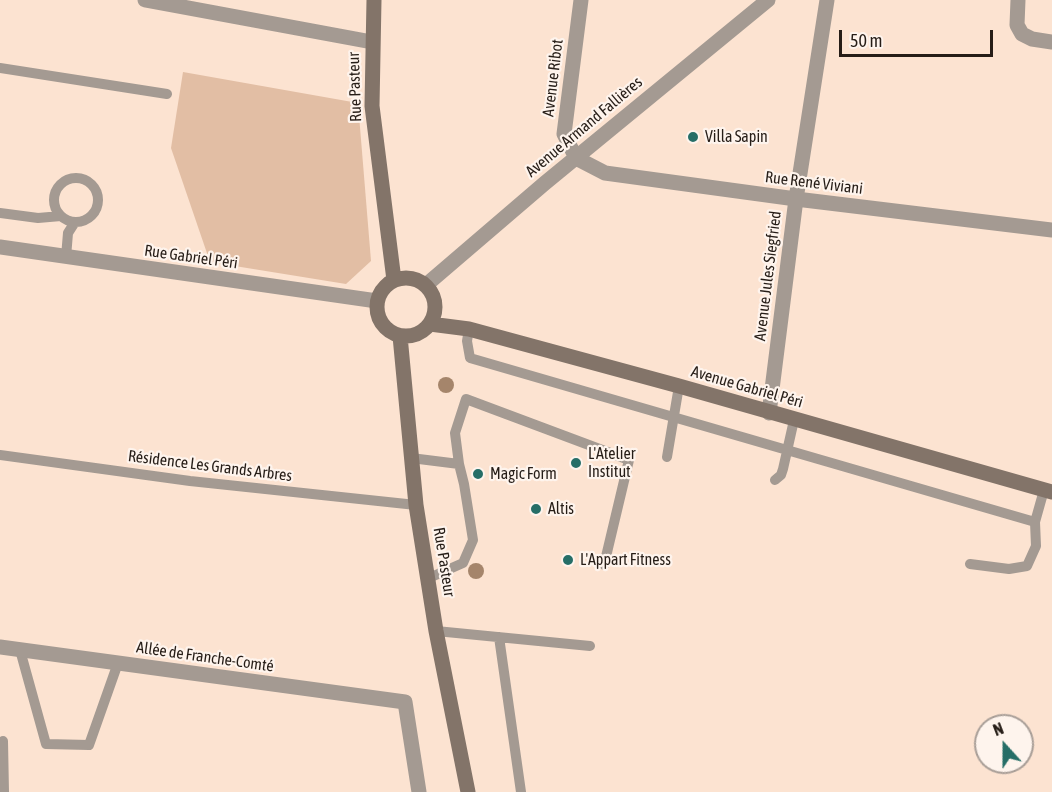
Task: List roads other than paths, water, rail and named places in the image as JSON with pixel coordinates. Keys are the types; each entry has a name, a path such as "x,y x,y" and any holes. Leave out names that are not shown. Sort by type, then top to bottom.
{"street":[{"path":"145,0 372,42"},
{"name":"Rue Pasteur","path":"374,0 372,106 394,280"},
{"name":"Avenue Ribot","path":"576,158 564,134 581,0"},
{"name":"Avenue Armand Fallières","path":"426,285 768,0"},
{"name":"Avenue Jules Siegfried","path":"769,413 796,199 827,0"},
{"path":"1018,0 1017,25 1022,34 1032,39 1052,42"},
{"name":"Rue René Viviani","path":"576,158 605,172 796,199 1052,230"},
{"name":"Rue Gabriel Péri","path":"0,247 377,301"},
{"path":"414,278 426,285 435,300 430,324 417,334 400,336 391,332 379,319 377,301 386,285 394,280 414,278"},
{"name":"Avenue Gabriel Péri","path":"430,324 469,329 1048,491"},
{"name":"Rue Pasteur","path":"400,336 416,505 436,632 468,792"},
{"name":"Allée de Franche-Comté","path":"0,647 405,702 419,792"}],"lane":[{"path":"0,68 167,94"},
{"path":"0,213 38,218 61,216 75,222 87,219 96,208 98,201 96,190 92,184 83,179 67,180 56,190 54,198 38,218"},
{"path":"54,198 61,216"},
{"path":"66,257 68,233 75,222"},
{"path":"469,329 467,340 470,358 1035,522"},
{"path":"667,457 679,386"},
{"path":"429,578 463,562 473,540 455,433 466,399 629,460 604,566"},
{"path":"775,480 781,475 794,420"},
{"name":"Résidence Les Grands Arbres","path":"0,456 190,481 416,505"},
{"path":"411,458 459,464"},
{"path":"970,564 1009,569 1027,566 1036,546 1035,522 1048,491"},
{"path":"436,632 590,646"},
{"path":"499,637 521,792"},
{"path":"20,650 46,744 89,745 118,663"},
{"path":"3,741 4,792"}],"place":[{"name":"Villa Sapin","path":"693,137"},
{"name":"L'Atelier Institut","path":"576,463"},
{"name":"Magic Form","path":"478,474"},
{"name":"Altis","path":"536,509"},
{"name":"L'Appart Fitness","path":"568,560"}]}
